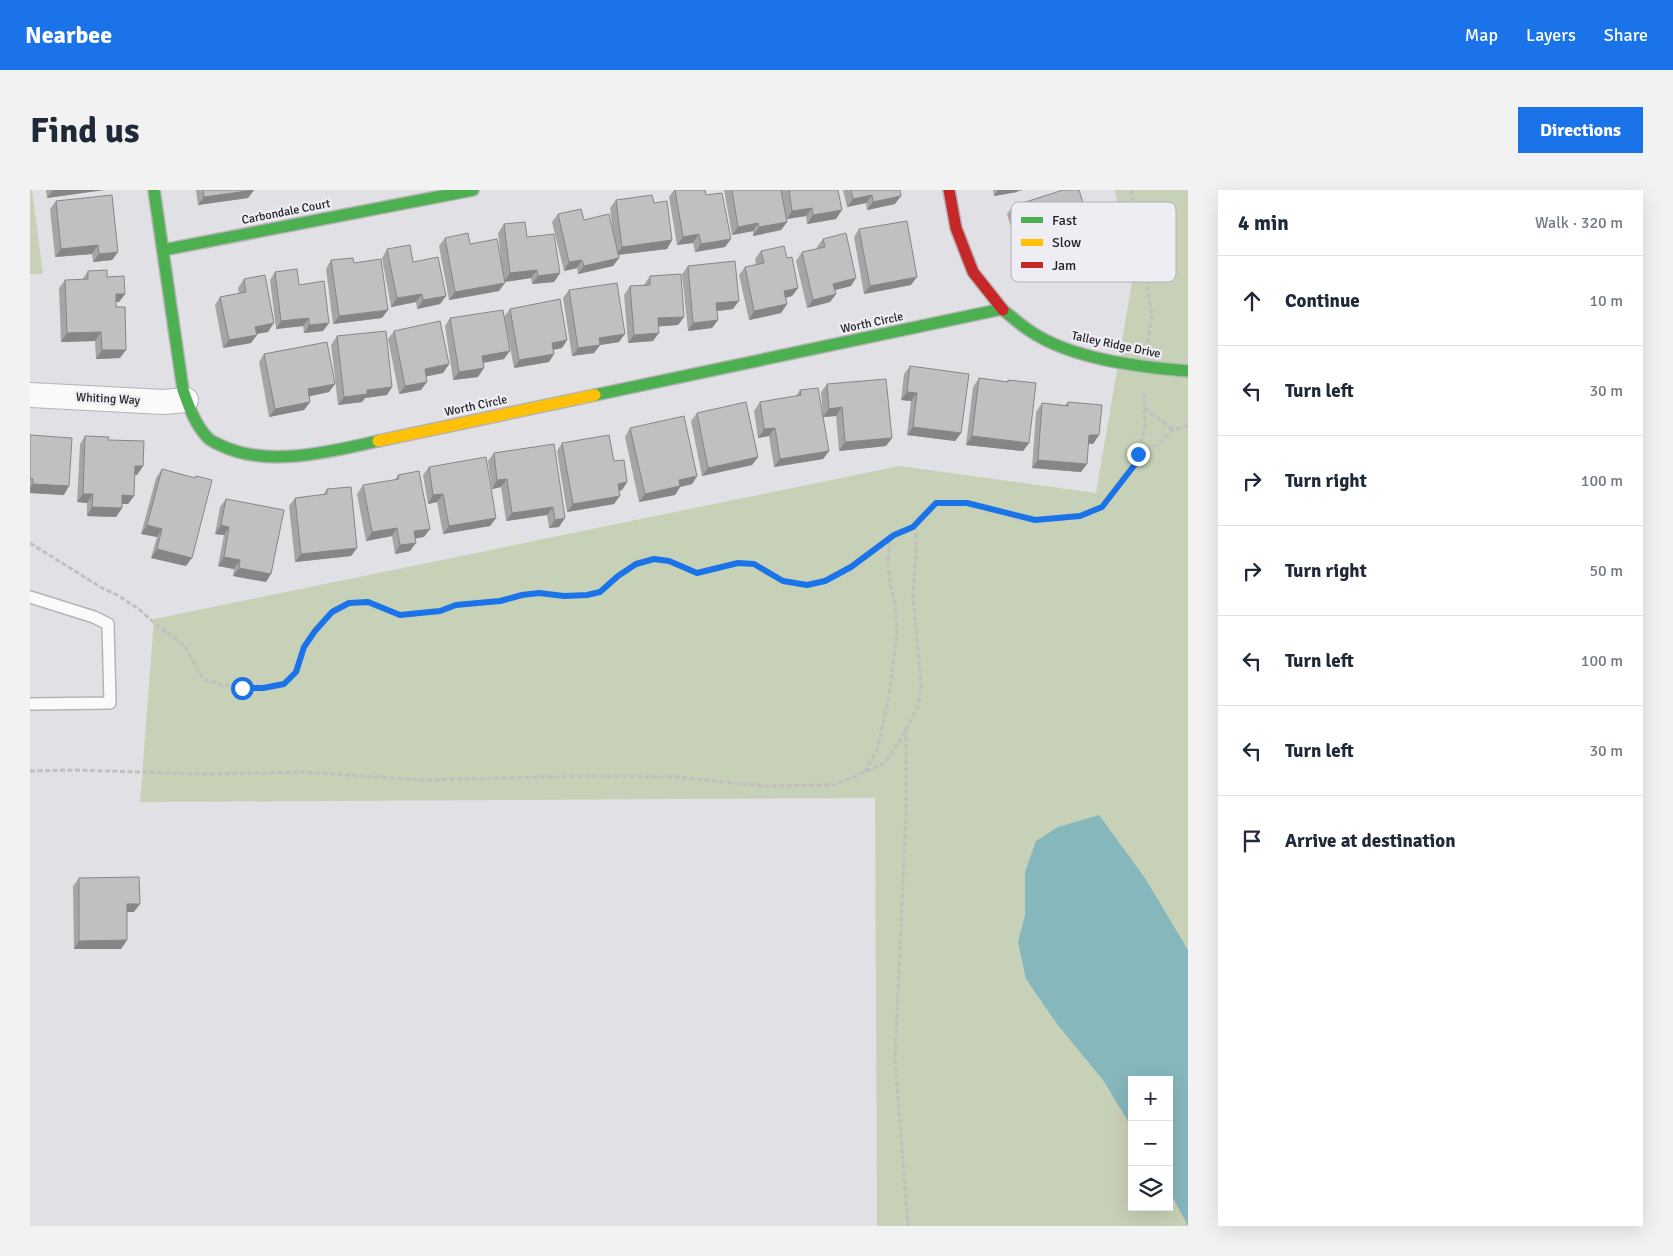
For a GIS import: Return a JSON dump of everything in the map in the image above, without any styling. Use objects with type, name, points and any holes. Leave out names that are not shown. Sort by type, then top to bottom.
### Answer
[{"type":"street","name":"Worth Circle","points":[[154,190],[182,390],[190,414],[208,439],[232,451],[277,457],[323,453],[1002,309]]},
{"type":"street","name":"Carbondale Court","points":[[163,250],[473,190]]},
{"type":"street","name":"Talley Ridge Drive","points":[[949,190],[956,228],[973,272],[1002,309],[1031,332],[1070,351],[1144,367],[1188,371]]},
{"type":"street","name":"Whiting Way","points":[[30,395],[163,402],[186,400]]},
{"type":"lane","points":[[30,597],[94,617],[108,624],[110,703],[30,704]]},
{"type":"path","points":[[30,543],[140,610],[184,645],[203,679],[222,686],[263,688],[284,684],[296,672],[304,647],[315,631],[332,612],[349,603],[368,602],[400,615],[440,611],[456,605],[500,601],[539,593],[564,596],[587,595],[600,592],[618,576],[636,564],[654,559],[669,561],[697,573],[738,563],[754,564],[783,581],[807,585],[825,581],[851,567],[890,538],[913,527],[936,503],[967,503],[1035,520],[1080,516],[1102,507],[1136,463],[1145,426],[1144,367],[1152,316],[1146,282]]},
{"type":"path","points":[[1145,408],[1173,430]]},
{"type":"path","points":[[1138,454],[1158,444],[1173,430],[1188,426]]},
{"type":"path","points":[[30,771],[103,770],[204,774],[304,772],[420,780],[591,776],[676,777],[765,786],[834,784],[885,764],[918,707],[921,685],[913,595],[916,524]]},
{"type":"path","points":[[865,772],[878,750],[889,696],[897,633],[895,602],[890,583],[888,563],[890,538]]},
{"type":"path","points":[[906,728],[906,814],[895,1059],[908,1226]]},
{"type":"green space","points":[[30,190],[32,190],[43,274],[30,274]]},
{"type":"green space","points":[[1115,190],[1188,190],[1188,1226],[877,1226],[875,798],[140,802],[154,619],[899,466],[1096,493],[1132,282],[1176,282],[1176,202],[1117,202]]},
{"type":"water","points":[[1099,815],[1145,878],[1188,950],[1188,1226],[1173,1198],[1173,1076],[1128,1076],[1128,1121],[1103,1080],[1057,1024],[1026,979],[1018,942],[1025,915],[1025,872],[1036,841],[1058,827]]},
{"type":"building","points":[[203,190],[254,190],[204,197]]},
{"type":"building","points":[[675,190],[705,190],[706,195],[722,193],[731,239],[701,244],[699,234],[683,237]]},
{"type":"building","points":[[732,190],[781,190],[787,222],[759,227],[758,223],[738,227]]},
{"type":"building","points":[[789,190],[838,190],[842,210],[813,215],[812,208],[792,211]]},
{"type":"building","points":[[851,190],[900,190],[901,196],[873,202],[872,195],[853,199]]},
{"type":"building","points":[[1063,190],[1079,190],[1083,202],[1026,202]]},
{"type":"building","points":[[112,195],[118,252],[99,254],[98,245],[61,249],[56,201]]},
{"type":"building","points":[[652,195],[654,203],[667,201],[672,240],[622,247],[616,200]]},
{"type":"building","points":[[581,209],[584,220],[609,214],[619,258],[584,266],[582,260],[569,262],[558,214]]},
{"type":"building","points":[[907,221],[917,277],[870,286],[859,229]]},
{"type":"building","points":[[525,222],[527,237],[554,234],[560,273],[538,276],[537,270],[510,273],[504,224]]},
{"type":"building","points":[[468,233],[470,244],[497,239],[505,283],[455,292],[445,238]]},
{"type":"building","points":[[846,233],[856,278],[833,284],[836,294],[813,300],[802,252],[825,247],[823,239]]},
{"type":"building","points":[[410,245],[413,262],[438,257],[446,296],[423,300],[422,294],[397,298],[387,249]]},
{"type":"building","points":[[784,246],[787,258],[792,257],[798,288],[784,291],[787,304],[754,311],[745,267],[764,263],[761,251]]},
{"type":"building","points":[[353,258],[354,263],[381,259],[388,310],[339,316],[331,260]]},
{"type":"building","points":[[735,261],[739,301],[716,303],[718,320],[693,323],[688,266]]},
{"type":"building","points":[[297,269],[299,285],[324,281],[329,323],[309,325],[309,318],[281,321],[275,272]]},
{"type":"building","points":[[107,270],[107,277],[124,276],[125,294],[116,294],[116,307],[125,307],[126,350],[102,350],[101,332],[67,333],[65,280],[88,279],[88,271]]},
{"type":"building","points":[[681,274],[684,317],[658,318],[659,333],[634,335],[630,286],[650,285],[650,276]]},
{"type":"building","points":[[265,275],[274,323],[255,327],[257,335],[229,340],[220,297],[246,292],[244,279]]},
{"type":"building","points":[[617,283],[625,334],[599,338],[600,345],[578,348],[569,290]]},
{"type":"building","points":[[560,299],[567,340],[552,343],[554,354],[519,360],[510,309]]},
{"type":"building","points":[[503,310],[510,351],[482,356],[484,368],[459,372],[450,318]]},
{"type":"building","points":[[440,321],[449,364],[425,369],[427,382],[405,386],[394,331]]},
{"type":"building","points":[[386,331],[392,387],[367,390],[367,394],[344,397],[337,336]]},
{"type":"building","points":[[327,342],[335,384],[308,389],[310,402],[275,409],[264,354]]},
{"type":"building","points":[[910,366],[969,374],[961,433],[913,427],[917,393],[907,392]]},
{"type":"building","points":[[979,378],[1036,383],[1029,443],[972,436]]},
{"type":"building","points":[[886,379],[892,438],[845,442],[842,407],[829,409],[827,384]]},
{"type":"building","points":[[818,388],[829,451],[780,459],[775,428],[764,429],[760,402],[801,395],[800,390]]},
{"type":"building","points":[[746,402],[758,457],[708,468],[697,413]]},
{"type":"building","points":[[1068,402],[1102,405],[1099,435],[1089,435],[1087,464],[1038,460],[1042,403],[1068,406]]},
{"type":"building","points":[[684,416],[697,476],[679,480],[680,486],[645,494],[630,428]]},
{"type":"building","points":[[30,435],[72,438],[69,486],[33,484],[33,479],[30,478]]},
{"type":"building","points":[[609,435],[614,461],[624,460],[627,482],[618,484],[620,496],[573,504],[562,443]]},
{"type":"building","points":[[85,436],[109,437],[108,440],[144,441],[143,466],[135,466],[134,496],[122,495],[122,508],[92,507],[93,494],[83,494]]},
{"type":"building","points":[[554,444],[565,518],[555,520],[553,507],[512,513],[507,479],[497,480],[494,453]]},
{"type":"building","points":[[486,457],[496,518],[449,526],[443,494],[433,495],[429,467]]},
{"type":"building","points":[[162,469],[195,478],[196,476],[212,480],[192,558],[157,549],[162,529],[147,525]]},
{"type":"building","points":[[419,471],[430,529],[414,531],[416,543],[400,545],[397,528],[372,532],[363,485],[399,479],[398,475]]},
{"type":"building","points":[[351,487],[357,548],[301,554],[295,498],[327,494],[327,489]]},
{"type":"building","points":[[226,499],[284,510],[271,574],[239,568],[240,560],[224,557],[229,527],[221,525]]},
{"type":"building","points":[[139,877],[140,904],[127,904],[127,940],[79,941],[79,878]]},
{"type":"traffic: fast","points":[[154,190],[183,390],[196,421],[208,438],[213,442],[238,452],[257,456],[278,457],[340,450],[378,441]]},
{"type":"traffic: fast","points":[[163,250],[473,190]]},
{"type":"traffic: fast","points":[[595,395],[1002,309]]},
{"type":"traffic: fast","points":[[1003,310],[1030,331],[1047,341],[1085,355],[1127,364],[1188,371]]},
{"type":"traffic: slow","points":[[378,441],[595,395]]},
{"type":"traffic: jam","points":[[949,190],[956,228],[973,272],[1003,310]]},
{"type":"route","points":[[242,688],[263,688],[284,684],[296,672],[304,647],[315,631],[332,612],[349,603],[368,602],[400,615],[440,611],[456,605],[500,601],[539,593],[564,596],[587,595],[600,592],[618,576],[636,564],[654,559],[669,561],[697,573],[738,563],[754,564],[783,581],[807,585],[825,581],[851,567],[894,535],[913,527],[936,503],[967,503],[1035,520],[1080,516],[1102,507],[1136,463],[1138,454]]}]
